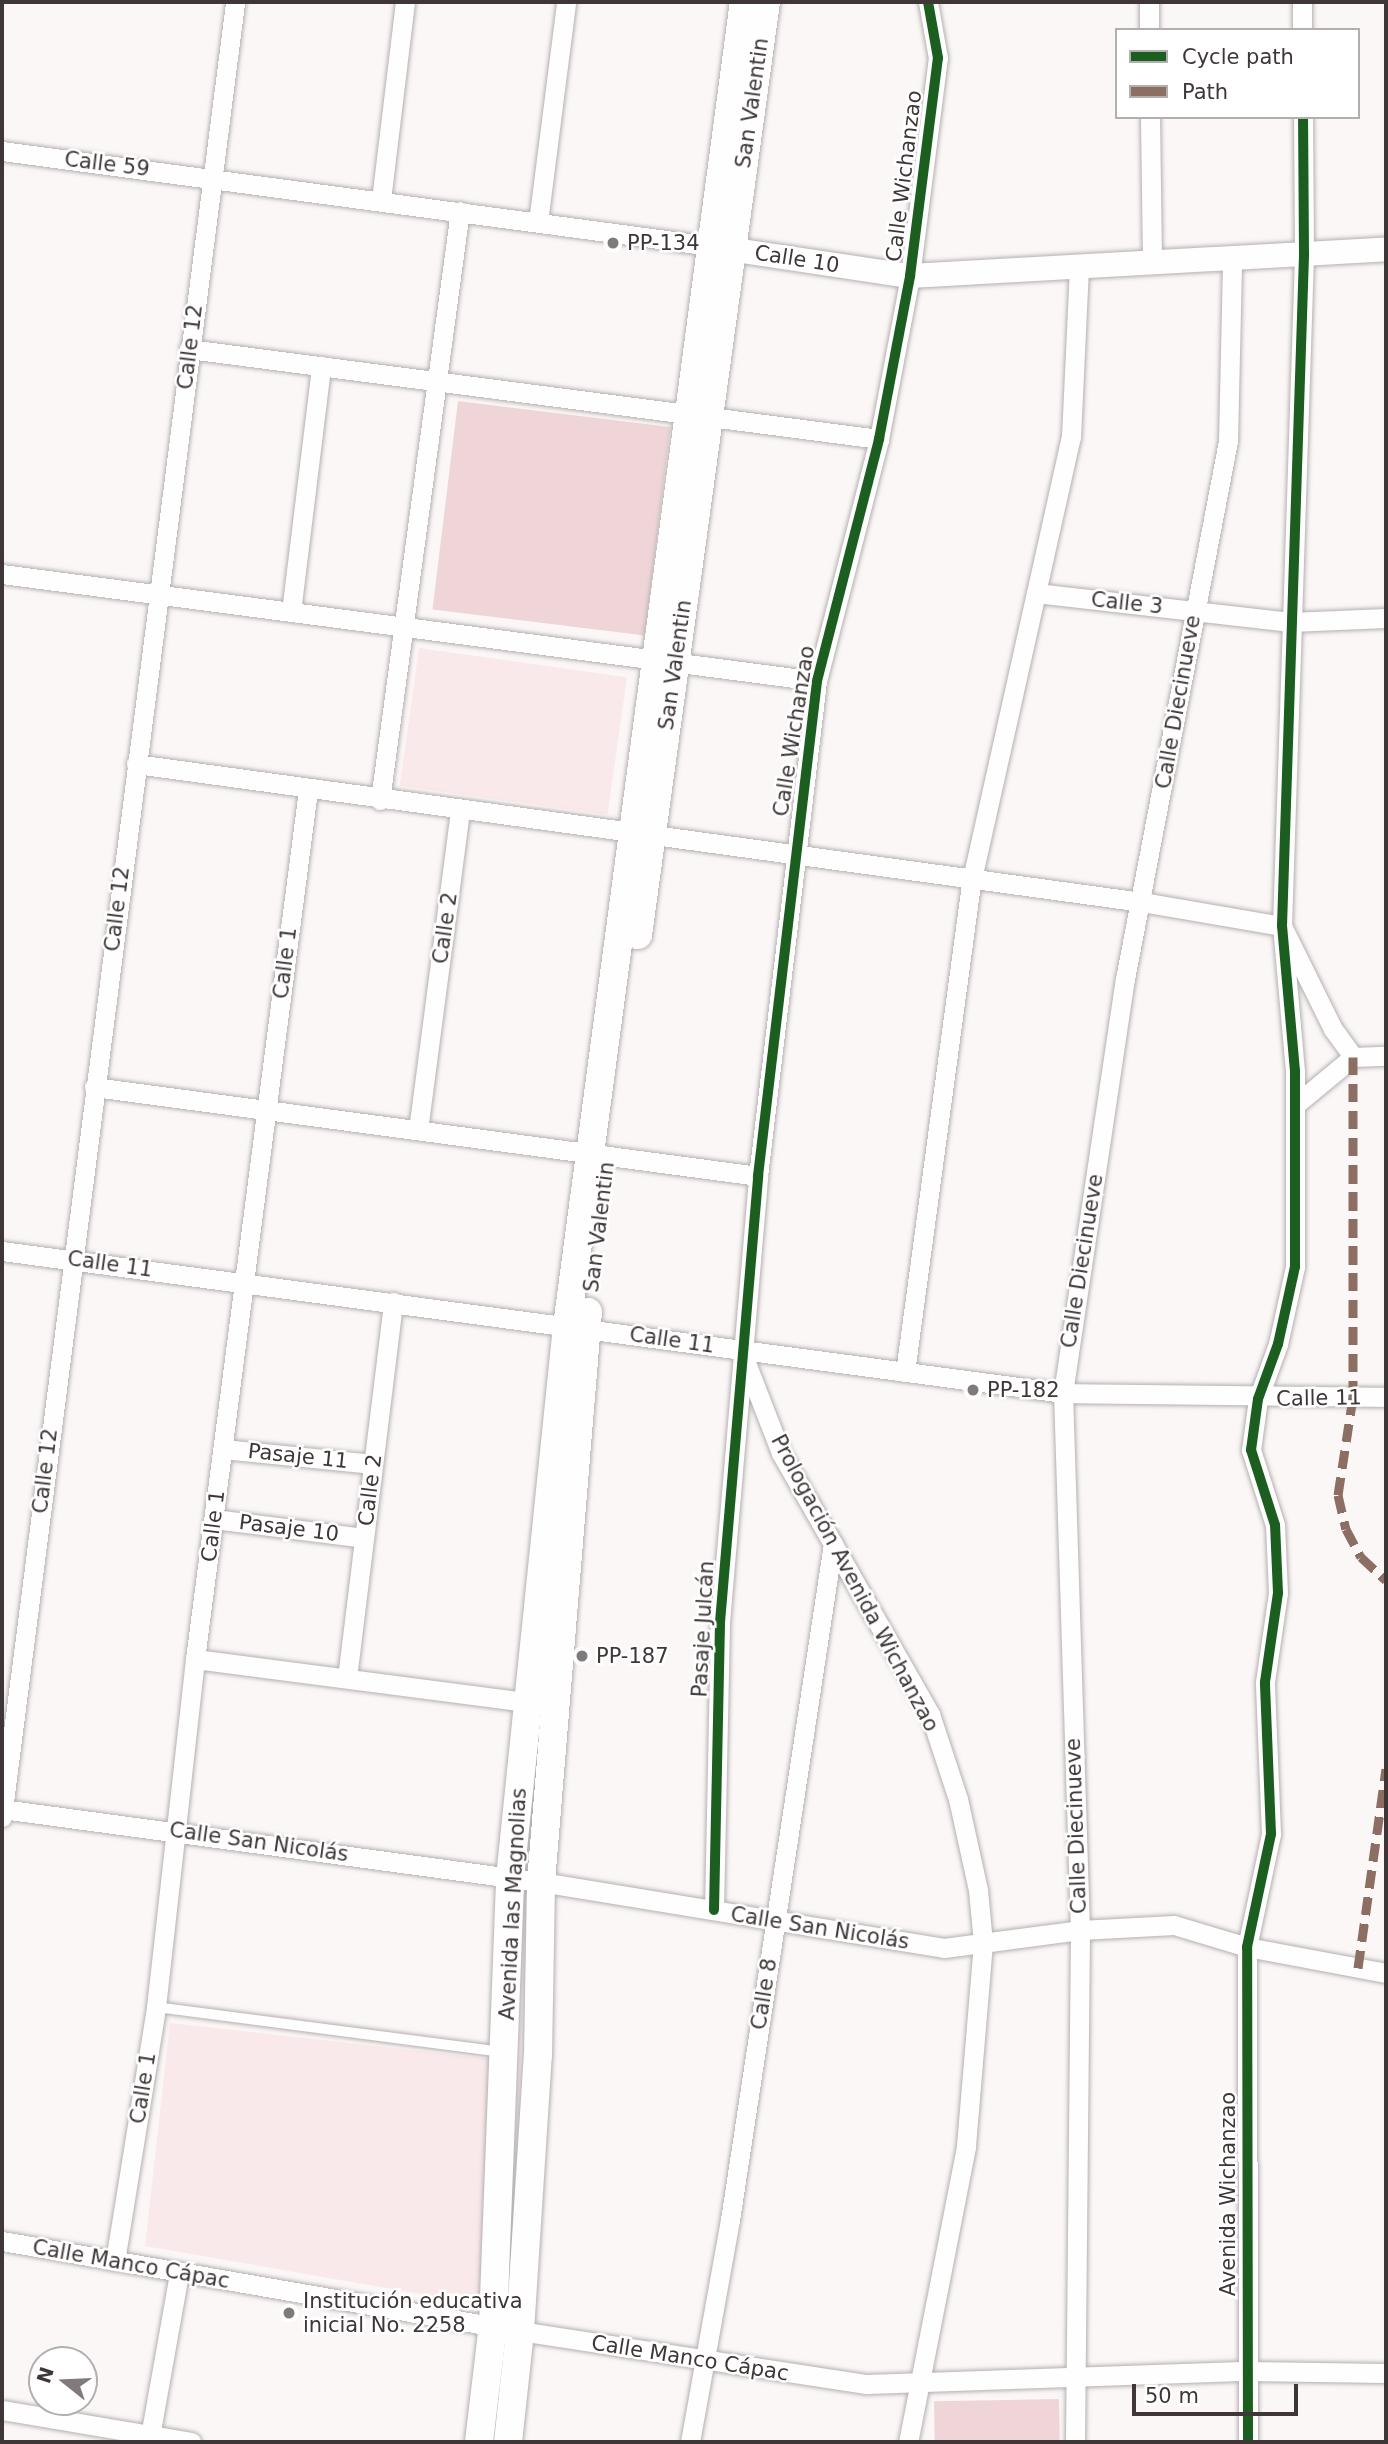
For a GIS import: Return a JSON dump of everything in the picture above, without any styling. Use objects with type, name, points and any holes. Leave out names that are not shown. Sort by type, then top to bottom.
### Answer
[{"type":"main road","name":"San Valentin","points":[[722,247],[744,2]]},
{"type":"main road","name":"San Valentin","points":[[577,1327],[722,247],[766,2]]},
{"type":"main road","name":"Avenida las Magnolias","points":[[508,2442],[506,2328],[510,1878],[527,1702],[577,1327]]},
{"type":"main road","name":"Avenida las Magnolias","points":[[480,2442],[506,2328],[538,2056],[541,1882],[577,1327]]},
{"type":"street","name":"Calle 12","points":[[2,1811],[235,2]]},
{"type":"street","points":[[381,201],[405,2]]},
{"type":"street","points":[[538,222],[566,2]]},
{"type":"street","name":"Calle Wichanzao","points":[[740,1349],[817,681],[879,439],[911,276],[938,58],[928,2]]},
{"type":"street","points":[[1149,2],[1149,28]]},
{"type":"street","points":[[1302,2],[1302,28]]},
{"type":"street","points":[[1150,119],[1152,263]]},
{"type":"street","name":"Avenida Wichanzao","points":[[1248,2442],[1247,1947],[1271,1834],[1265,1682],[1279,1592],[1275,1525],[1251,1450],[1258,1399],[1278,1344],[1295,1267],[1295,1105],[1282,926],[1304,254],[1303,119]]},
{"type":"street","name":"Calle 59","points":[[2,151],[212,177]]},
{"type":"street","name":"Calle 10","points":[[212,177],[722,247],[911,276],[1386,248]]},
{"type":"street","points":[[380,800],[401,626],[460,211]]},
{"type":"street","name":"Calle Diecinueve","points":[[1075,2442],[1080,1930],[1063,1393],[1125,979],[1142,902],[1194,610],[1228,441],[1232,258]]},
{"type":"street","points":[[905,1372],[972,879],[1071,437],[1079,267]]},
{"type":"street","points":[[189,349],[879,439]]},
{"type":"street","points":[[291,611],[321,366]]},
{"type":"street","points":[[2,573],[817,681]]},
{"type":"street","name":"Calle 3","points":[[1036,593],[1290,622],[1386,618]]},
{"type":"street","points":[[136,764],[380,800],[1142,902],[1282,926],[1333,1028],[1353,1057]]},
{"type":"street","name":"Calle 1","points":[[115,2261],[156,2007],[195,1659],[308,790]]},
{"type":"street","name":"Calle 2","points":[[418,1130],[460,810]]},
{"type":"street","points":[[1295,1105],[1353,1057],[1386,1056]]},
{"type":"street","points":[[94,1087],[758,1176]]},
{"type":"street","name":"Calle 11","points":[[2,1251],[1063,1393],[1258,1399],[1386,1397]]},
{"type":"street","name":"Calle 2","points":[[347,1678],[393,1302]]},
{"type":"street","name":"Prologación Avenida Wichanzao","points":[[740,1349],[781,1453],[930,1714],[958,1799],[978,1890],[983,1943],[966,2147],[908,2442]]},
{"type":"street","name":"Pasaje Julcán","points":[[714,1910],[720,1622],[740,1349]]},
{"type":"street","name":"Pasaje 11","points":[[223,1449],[373,1464]]},
{"type":"street","name":"Pasaje 10","points":[[215,1519],[364,1538]]},
{"type":"street","name":"Calle 8","points":[[690,2442],[833,1544]]},
{"type":"street","points":[[195,1659],[527,1702]]},
{"type":"street","name":"Calle San Nicolás","points":[[2,1811],[177,1830],[541,1882],[944,1948],[1080,1930],[1174,1925],[1247,1947],[1386,1973]]},
{"type":"street","name":"Calle Manco Cápac","points":[[2,2241],[703,2361],[867,2384],[919,2385],[1248,2371],[1386,2373]]},
{"type":"street","points":[[150,2439],[179,2273]]},
{"type":"street","points":[[2,2410],[150,2439],[191,2442]]},
{"type":"lane","points":[[156,2007],[507,2052]]},
{"type":"shaded area","points":[[458,401],[670,427],[645,636],[432,609]]},
{"type":"shaded area","points":[[419,648],[627,677],[608,815],[400,786]]},
{"type":"shaded area","points":[[170,2023],[492,2059],[484,2305],[145,2246]]},
{"type":"shaded area","points":[[1059,2399],[1060,2442],[935,2442],[934,2401]]},
{"type":"marked path","points":[[1353,1057],[1353,1397],[1338,1495],[1346,1529],[1361,1557],[1386,1580]]},
{"type":"marked path","points":[[1358,1968],[1386,1769]]},
{"type":"cycle path","points":[[714,1910],[720,1622],[758,1176],[817,681],[879,439],[910,276],[938,58],[928,2]]},
{"type":"cycle path","points":[[1248,2442],[1247,1947],[1271,1834],[1265,1682],[1278,1593],[1275,1525],[1251,1450],[1258,1399],[1278,1344],[1295,1267],[1295,1071],[1282,926],[1304,254],[1303,119]]},
{"type":"place","name":"PP-134","points":[[613,243]]},
{"type":"place","name":"PP-182","points":[[973,1390]]},
{"type":"place","name":"PP-187","points":[[582,1656]]},
{"type":"place","name":"Institución educativa inicial No. 2258","points":[[289,2313]]}]
